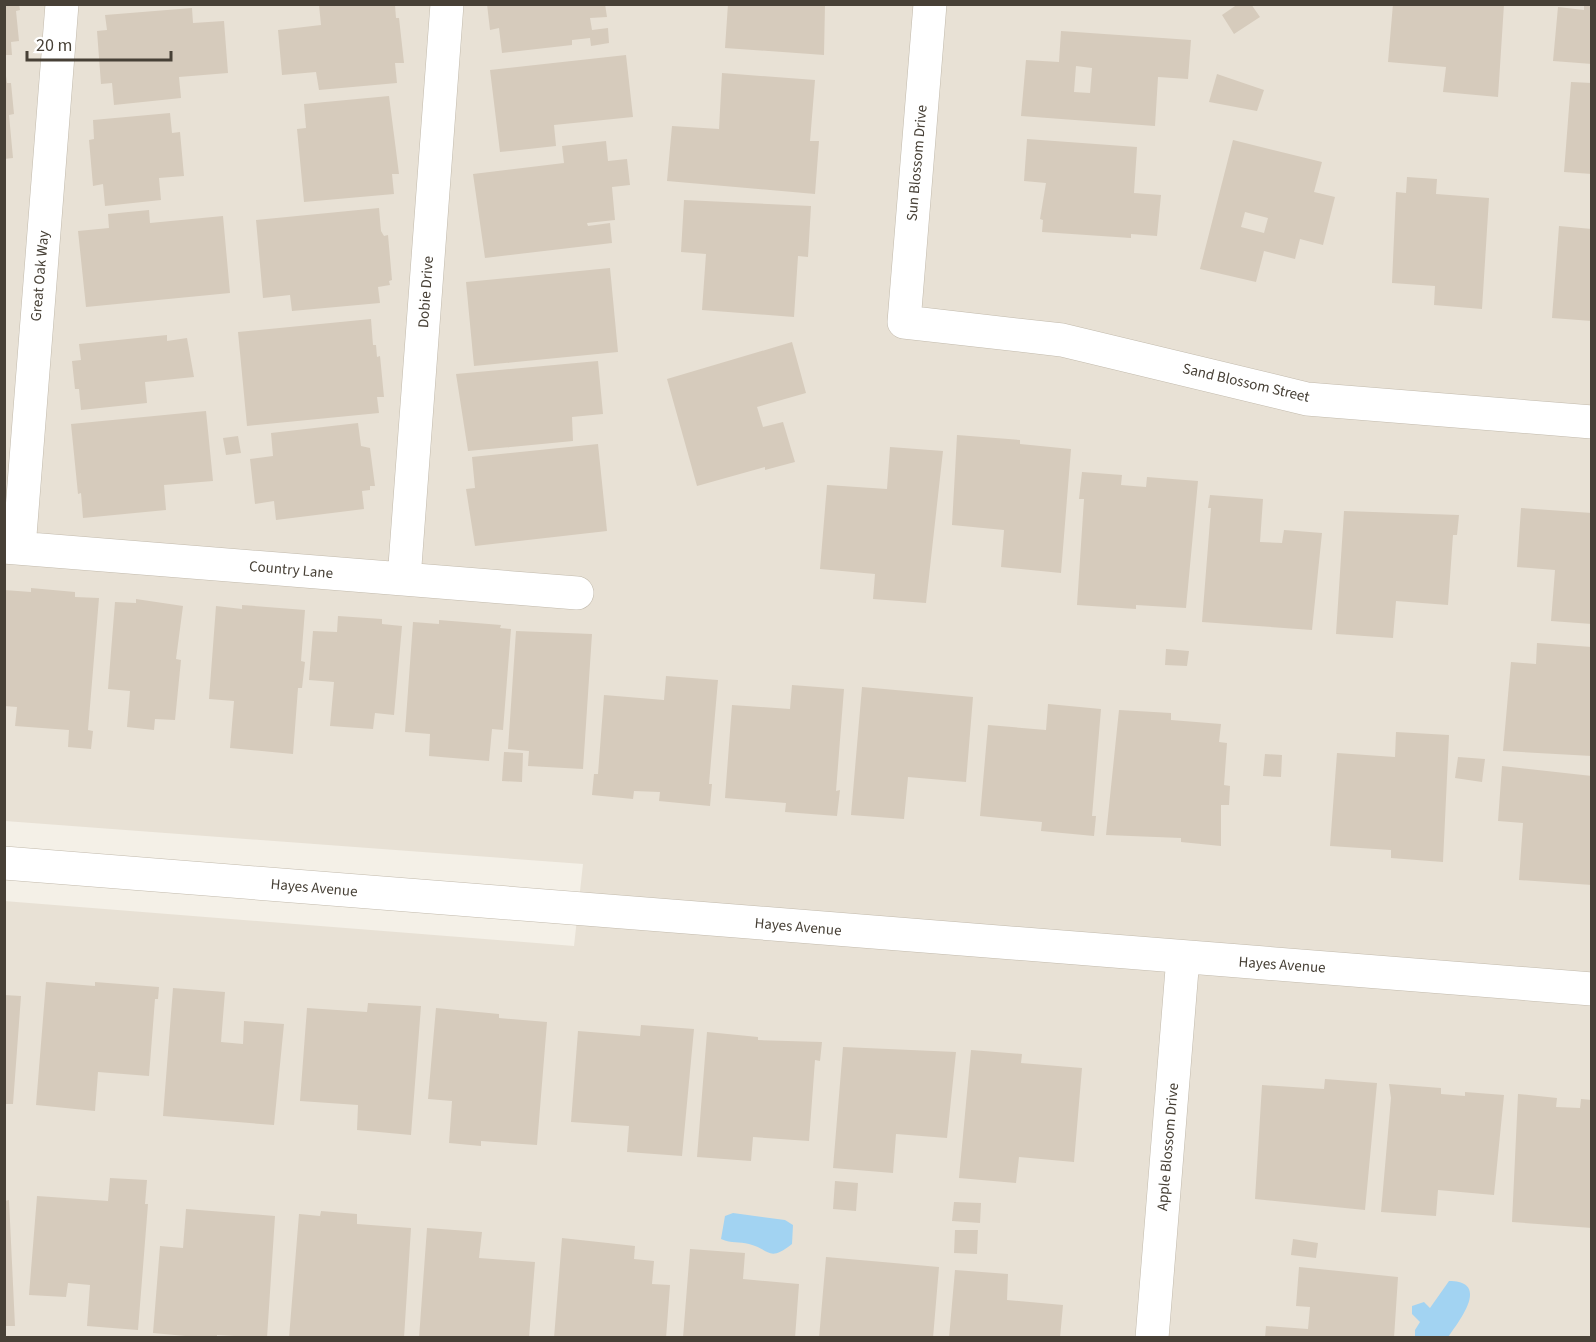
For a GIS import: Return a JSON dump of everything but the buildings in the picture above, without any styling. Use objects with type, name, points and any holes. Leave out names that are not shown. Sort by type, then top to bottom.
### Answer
[{"type":"street","name":"Great Oak Way","points":[[12,548],[62,4]]},
{"type":"street","name":"Dobie Drive","points":[[404,579],[447,4]]},
{"type":"street","name":"Sun Blossom Drive","points":[[904,322],[930,4]]},
{"type":"street","name":"Sand Blossom Street","points":[[904,322],[1062,340],[1307,399],[1592,422]]},
{"type":"street","name":"Country Lane","points":[[12,548],[577,593]]},
{"type":"street","name":"Hayes Avenue","points":[[4,863],[1592,989]]},
{"type":"street","name":"Apple Blossom Drive","points":[[1152,1338],[1183,957]]},
{"type":"shaded area","points":[[5,5],[1591,5],[1591,1337],[5,1337],[4,901],[574,946],[583,864],[5,821]]},
{"type":"water","points":[[733,1213],[785,1220],[793,1225],[792,1244],[773,1254],[756,1246],[721,1239],[725,1216]]},
{"type":"water","points":[[1449,1281],[1461,1283],[1468,1288],[1470,1294],[1459,1322],[1448,1337],[1415,1337],[1415,1330],[1420,1322],[1412,1314],[1412,1306],[1424,1302],[1430,1308]]}]
